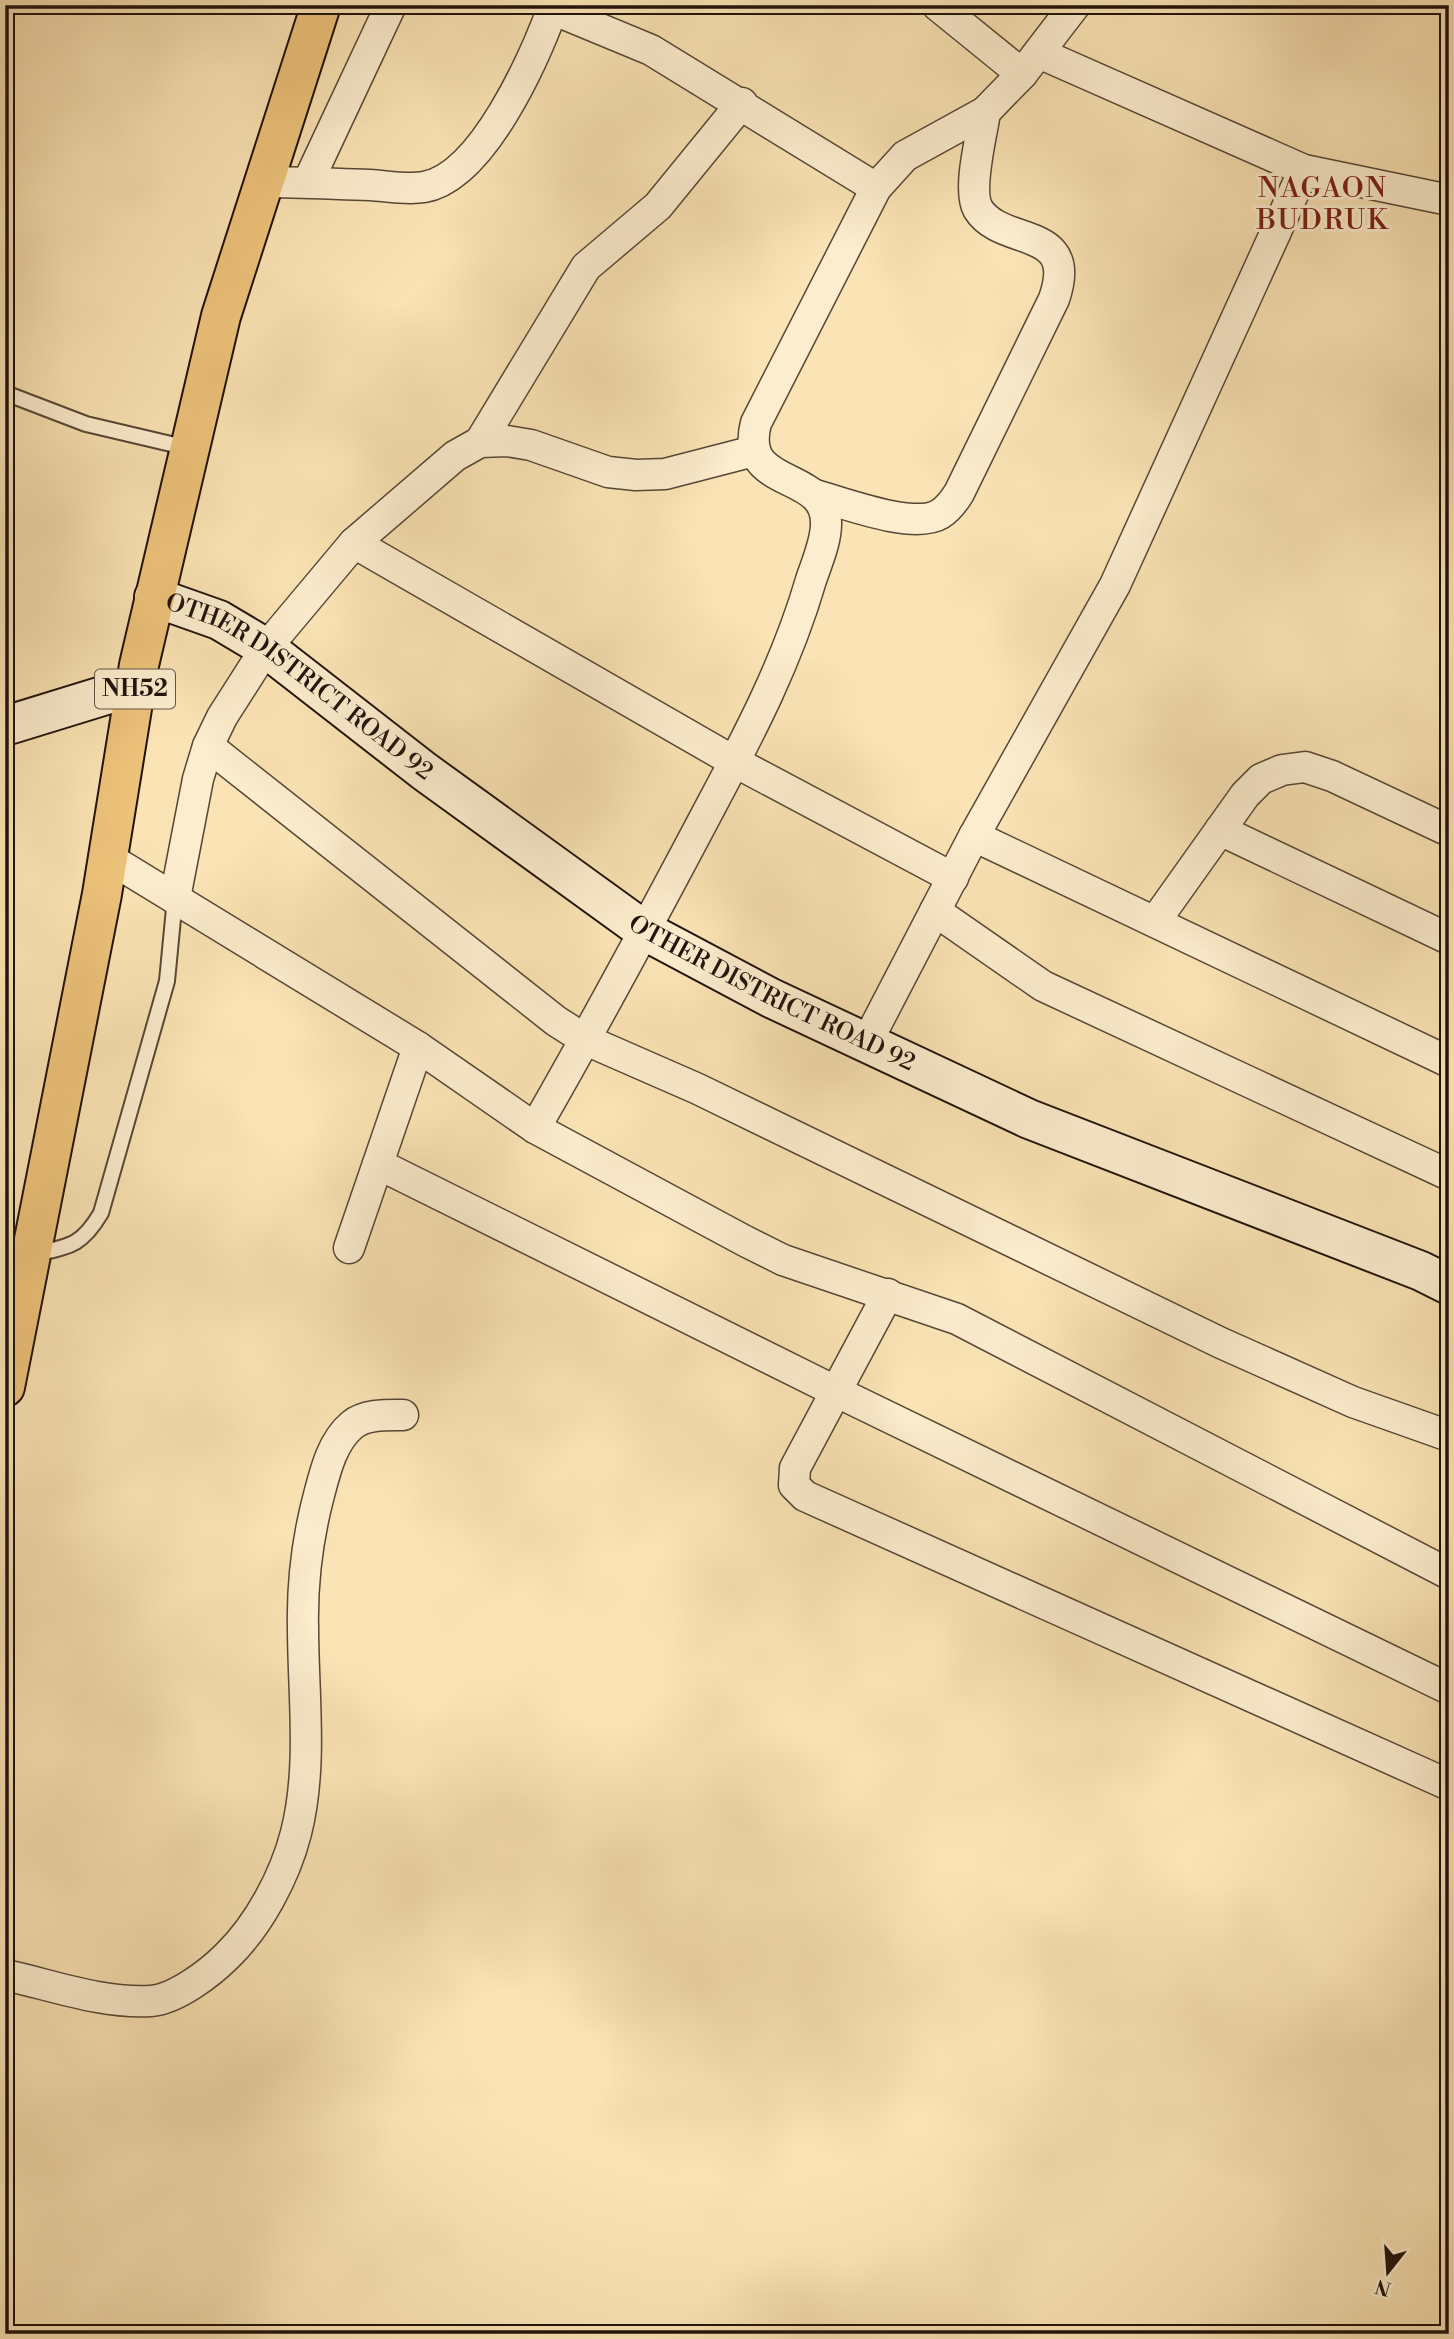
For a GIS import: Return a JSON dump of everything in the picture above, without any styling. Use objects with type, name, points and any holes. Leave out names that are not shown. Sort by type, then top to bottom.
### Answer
[{"type":"highway","name":"NH52","points":[[5,1387],[154,597],[221,316],[321,5]]},
{"type":"street","points":[[308,182],[391,5]]},
{"type":"street","points":[[937,5],[1030,64],[1304,170],[1449,200]]},
{"type":"street","points":[[985,112],[975,181],[978,209],[986,217],[1055,254],[1060,266],[1060,282],[1054,299],[959,493],[950,506],[939,515],[910,519],[815,495],[770,471],[754,451],[752,437],[756,423],[876,188],[905,156],[985,112],[1030,64],[1075,5]]},
{"type":"street","points":[[262,182],[421,188],[457,172],[472,158],[510,101],[535,55],[553,7],[651,50],[742,103],[876,188]]},
{"type":"street","points":[[481,442],[586,267],[658,206],[742,103]]},
{"type":"street","points":[[867,1042],[974,836],[1115,585],[1304,170]]},
{"type":"street","points":[[175,898],[198,779],[208,746],[222,717],[266,648],[354,543],[456,456],[481,442],[507,441],[531,445],[608,472],[636,475],[665,474],[754,451]]},
{"type":"street","points":[[535,1128],[645,931],[777,678],[803,607],[827,524],[825,508],[815,495]]},
{"type":"street","points":[[354,543],[735,762],[953,878]]},
{"type":"street","name":"OTHER DISTRICT ROAD 92","points":[[154,597],[219,620],[266,648],[424,772],[645,931],[771,998],[1029,1119],[1421,1271],[1449,1285]]},
{"type":"street","points":[[5,726],[135,687]]},
{"type":"street","points":[[208,746],[556,1021],[586,1040],[698,1089],[1222,1343],[1353,1402],[1449,1436]]},
{"type":"street","points":[[1156,920],[1245,795],[1261,779],[1282,770],[1305,767],[1332,776],[1449,831]]},
{"type":"street","points":[[1220,830],[1449,939]]},
{"type":"street","points":[[974,836],[1156,920],[1449,1062]]},
{"type":"street","points":[[107,857],[418,1047],[535,1128],[783,1260],[957,1319],[1449,1574]]},
{"type":"street","points":[[935,911],[1043,986],[1449,1175]]},
{"type":"street","points":[[349,1248],[418,1047]]},
{"type":"street","points":[[378,1164],[837,1392],[1449,1689]]},
{"type":"street","points":[[888,1294],[794,1468],[794,1485],[805,1496],[1449,1785]]},
{"type":"street","points":[[5,1975],[111,1999],[154,2001],[206,1977],[240,1944],[272,1894],[296,1833],[302,1788],[305,1717],[304,1582],[310,1528],[328,1463],[353,1423],[377,1416],[403,1415]]},
{"type":"lane","points":[[5,393],[86,424],[190,448]]},
{"type":"lane","points":[[31,1255],[73,1245],[88,1234],[101,1213],[167,981],[175,898]]},
{"type":"district","name":"NAGAON BUDRUK","points":[[1323,204]]}]
